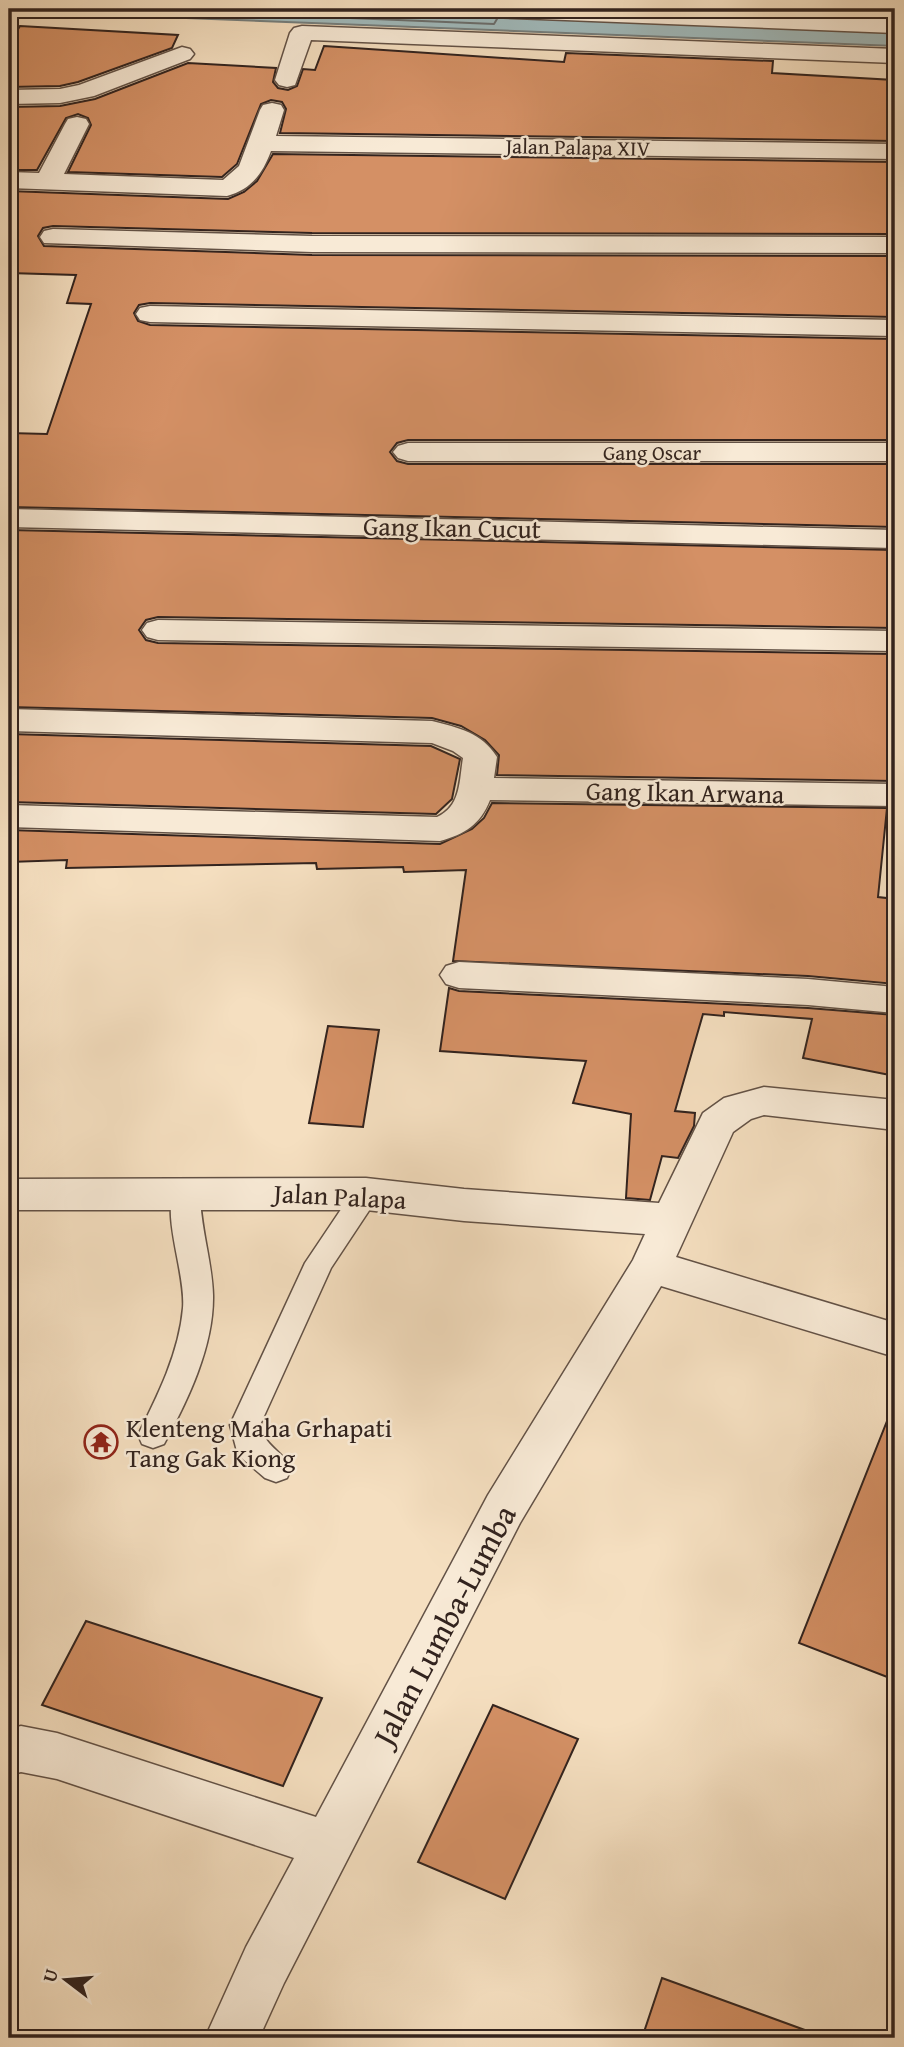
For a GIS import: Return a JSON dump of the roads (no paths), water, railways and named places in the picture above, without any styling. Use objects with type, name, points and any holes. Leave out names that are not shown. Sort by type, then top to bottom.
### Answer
[{"type":"street","points":[[464,9],[895,26]]},
{"type":"street","points":[[287,80],[302,33],[895,56]]},
{"type":"street","points":[[9,97],[60,96],[85,91],[182,54]]},
{"type":"street","points":[[9,180],[227,188],[241,181],[249,172],[272,110]]},
{"type":"street","points":[[48,181],[77,124]]},
{"type":"street","name":"Jalan Palapa XIV","points":[[260,143],[895,152]]},
{"type":"street","points":[[53,237],[326,244],[895,245]]},
{"type":"street","points":[[150,314],[895,328]]},
{"type":"street","name":"Gang Oscar","points":[[408,452],[895,452]]},
{"type":"street","name":"Gang Ikan Cucut","points":[[9,518],[895,539]]},
{"type":"street","points":[[158,630],[895,640]]},
{"type":"street","points":[[9,720],[432,732],[466,742],[480,757],[469,812],[457,824],[440,829],[9,816]]},
{"type":"street","name":"Gang Ikan Arwana","points":[[474,789],[895,795]]},
{"type":"street","points":[[459,975],[808,992],[895,1000]]},
{"type":"street","name":"Jalan Lumba-Lumba","points":[[232,2038],[265,1965],[505,1508],[651,1266],[670,1220],[718,1123],[738,1108],[764,1101],[895,1115]]},
{"type":"street","name":"Jalan Palapa","points":[[9,1194],[366,1194],[464,1205],[670,1220]]},
{"type":"street","points":[[651,1266],[895,1340]]},
{"type":"street","points":[[9,1752],[21,1749],[57,1756],[328,1844]]},
{"type":"lane","points":[[153,1435],[169,1409],[195,1322],[199,1295],[185,1210],[186,1192]]},
{"type":"lane","points":[[276,1469],[249,1446],[245,1425],[319,1263],[366,1194]]},
{"type":"water","points":[[414,9],[895,27],[895,46],[9,11]]},
{"type":"place","name":"Klenteng Maha Grhapati Tang Gak Kiong","points":[[101,1442]]}]
